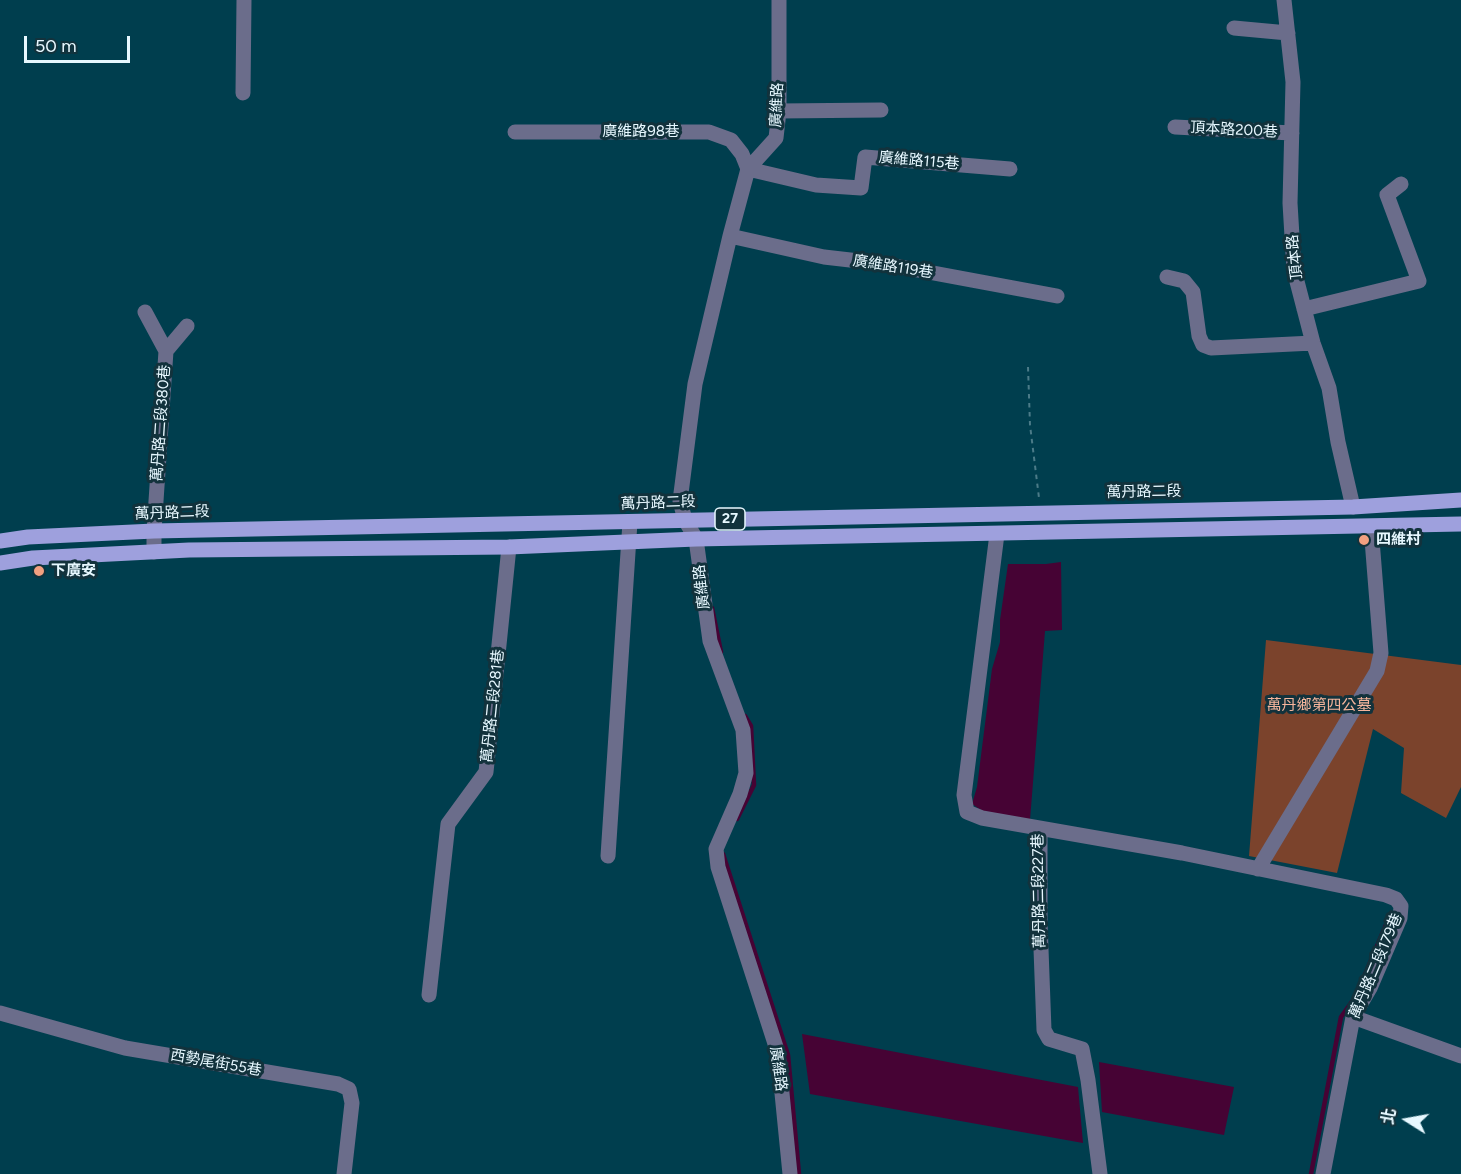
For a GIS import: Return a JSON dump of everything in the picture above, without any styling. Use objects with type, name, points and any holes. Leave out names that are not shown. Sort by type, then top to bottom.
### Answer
[{"type":"main road","name":"萬丹路二段","points":[[0,542],[28,537],[154,531],[1353,507],[1461,500]]},
{"type":"main road","name":"27","points":[[0,563],[33,558],[189,550],[509,547],[696,540],[1461,524]]},
{"type":"street","points":[[243,93],[244,0]]},
{"type":"street","name":"廣維路","points":[[779,0],[779,111],[776,138],[748,169],[730,236],[695,384],[680,501],[685,520],[696,540],[710,641],[743,730],[746,773],[740,794],[716,849],[718,867],[778,1053],[790,1174]]},
{"type":"street","name":"頂本路","points":[[1284,0],[1293,82],[1290,202],[1294,270],[1313,343],[1329,388],[1338,442],[1353,507]]},
{"type":"street","points":[[1234,28],[1288,33]]},
{"type":"street","points":[[779,111],[881,110]]},
{"type":"street","name":"頂本路200巷","points":[[1175,127],[1292,134]]},
{"type":"street","name":"廣維路98巷","points":[[515,132],[709,132],[731,140],[742,154],[748,169]]},
{"type":"street","name":"廣維路115巷","points":[[748,169],[816,185],[861,188],[866,157],[1010,169]]},
{"type":"street","points":[[1304,309],[1419,281],[1387,195],[1401,184]]},
{"type":"street","name":"廣維路119巷","points":[[730,236],[824,257],[885,264],[1057,296]]},
{"type":"street","points":[[1167,276],[1184,281],[1193,292],[1199,336],[1203,345],[1211,348],[1313,343]]},
{"type":"street","points":[[145,312],[166,351],[187,326]]},
{"type":"street","name":"萬丹路二段380巷","points":[[154,552],[166,351]]},
{"type":"street","points":[[608,856],[630,522]]},
{"type":"street","points":[[1258,869],[1377,671],[1381,653],[1371,527]]},
{"type":"street","name":"萬丹路二段227巷","points":[[998,534],[964,795],[967,812],[982,818],[1040,828],[1040,922],[1044,1030],[1049,1039],[1082,1049],[1100,1174]]},
{"type":"street","name":"萬丹路二段281巷","points":[[429,995],[448,824],[486,772],[509,547]]},
{"type":"street","name":"萬丹路二段179巷","points":[[1040,828],[1258,869],[1396,899],[1401,906],[1400,918],[1370,988],[1353,1017],[1323,1174]]},
{"type":"street","name":"西勢尾街55巷","points":[[0,1013],[125,1048],[344,1086],[349,1089],[352,1103],[344,1174]]},
{"type":"street","points":[[1353,1017],[1461,1056]]},
{"type":"path","points":[[1028,367],[1030,425],[1040,512]]},
{"type":"green space","name":"萬丹鄉第四公墓","points":[[1266,640],[1461,665],[1461,787],[1446,818],[1401,793],[1404,748],[1373,729],[1337,873],[1249,856]]},
{"type":"shaded area","points":[[1061,562],[1062,630],[1045,631],[1030,820],[984,812],[972,804],[977,787],[992,669],[1000,642],[1000,620],[1008,564]]},
{"type":"shaded area","points":[[802,1034],[1078,1087],[1083,1143],[810,1094]]},
{"type":"shaded area","points":[[1099,1062],[1234,1087],[1224,1135],[1102,1112]]},
{"type":"waterway","points":[[712,608],[721,652]]},
{"type":"waterway","points":[[737,819],[754,785],[751,726],[745,716]]},
{"type":"waterway","points":[[723,854],[788,1055],[799,1174]]},
{"type":"waterway","points":[[1311,1174],[1341,1017],[1356,996],[1388,920]]},
{"type":"place","name":"四維村","points":[[1364,540]]},
{"type":"place","name":"下廣安","points":[[39,571]]}]
